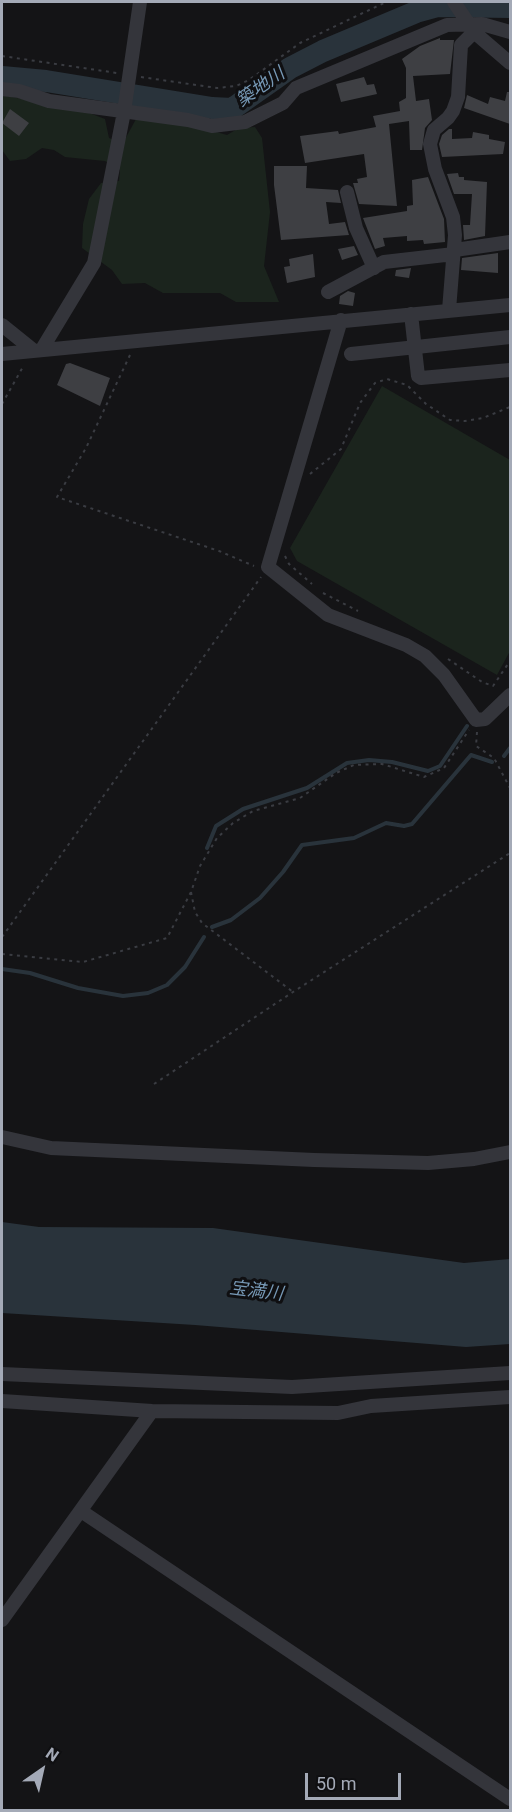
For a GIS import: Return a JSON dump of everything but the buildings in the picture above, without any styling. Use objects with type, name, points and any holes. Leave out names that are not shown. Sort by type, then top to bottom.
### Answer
[{"type":"street","points":[[37,350],[93,264],[130,78],[140,2]]},
{"type":"street","points":[[454,2],[469,25],[510,63]]},
{"type":"street","points":[[2,89],[19,91],[49,101],[188,120],[212,126],[245,122],[283,103],[296,88],[447,25],[482,24],[510,32]]},
{"type":"street","points":[[449,310],[455,252],[453,217],[435,169],[430,144],[434,130],[448,118],[458,97],[461,45],[469,25]]},
{"type":"street","points":[[347,192],[356,228],[374,268]]},
{"type":"street","points":[[328,292],[394,259],[407,260],[510,242]]},
{"type":"street","points":[[2,354],[510,305]]},
{"type":"street","points":[[411,314],[421,378],[510,370]]},
{"type":"street","points":[[341,320],[267,569],[328,615],[406,645],[425,656],[481,720],[510,695]]},
{"type":"street","points":[[2,326],[37,350]]},
{"type":"street","points":[[351,354],[510,337]]},
{"type":"street","points":[[2,1137],[51,1148],[314,1160],[428,1163],[474,1159],[510,1152]]},
{"type":"street","points":[[2,1374],[292,1388],[510,1373]]},
{"type":"street","points":[[2,1401],[152,1412],[338,1413],[371,1406],[510,1398]]},
{"type":"street","points":[[2,1620],[152,1412]]},
{"type":"street","points":[[81,1511],[510,1799]]},
{"type":"path","points":[[2,56],[130,78],[217,88],[236,86],[249,80],[300,43],[386,2]]},
{"type":"path","points":[[2,937],[267,569],[57,497],[86,448],[131,352],[128,341]]},
{"type":"path","points":[[2,404],[37,350]]},
{"type":"path","points":[[306,478],[315,467],[330,460],[341,449],[360,403],[375,383],[387,379],[406,386],[426,405],[450,420],[465,421],[483,418],[510,407]]},
{"type":"path","points":[[284,550],[289,564],[315,586]]},
{"type":"path","points":[[321,592],[361,612]]},
{"type":"path","points":[[441,654],[482,682],[493,686],[510,661]]},
{"type":"path","points":[[481,720],[475,735],[476,746],[494,758],[510,788]]},
{"type":"path","points":[[2,954],[82,962],[166,938],[173,930],[192,892],[200,866],[218,838],[233,823],[253,811],[300,798],[336,773],[354,765],[382,764],[424,777],[444,768],[481,720]]},
{"type":"path","points":[[154,1084],[292,992],[510,853]]},
{"type":"path","points":[[192,892],[195,912],[202,923],[292,992]]},
{"type":"shaded area","points":[[2,95],[84,111],[105,119],[109,138],[123,143],[136,119],[199,127],[227,135],[239,128],[255,127],[262,138],[270,212],[264,266],[279,302],[236,302],[220,293],[163,293],[145,283],[122,284],[112,270],[82,248],[83,224],[89,199],[101,183],[119,181],[120,170],[105,161],[65,157],[54,150],[42,148],[26,159],[10,161],[2,150]]},
{"type":"shaded area","points":[[382,386],[510,460],[510,651],[497,675],[297,561],[290,548]]},
{"type":"water","name":"宝満川","points":[[2,1222],[39,1227],[213,1228],[464,1263],[510,1259],[510,1344],[466,1347],[195,1325],[2,1313]]},
{"type":"waterway","name":"築地川","points":[[2,77],[46,81],[212,108],[232,109],[290,68],[323,51],[416,12],[438,6],[510,7]]},
{"type":"waterway","points":[[207,848],[216,826],[243,809],[307,788],[347,763],[369,760],[392,762],[428,771],[440,766],[467,726]]},
{"type":"waterway","points":[[504,756],[510,748]]},
{"type":"waterway","points":[[212,927],[231,920],[260,898],[283,872],[302,845],[354,838],[386,823],[404,826],[412,824],[471,755],[492,762]]},
{"type":"waterway","points":[[2,969],[30,973],[78,988],[123,996],[148,993],[167,985],[185,967],[204,937]]}]
